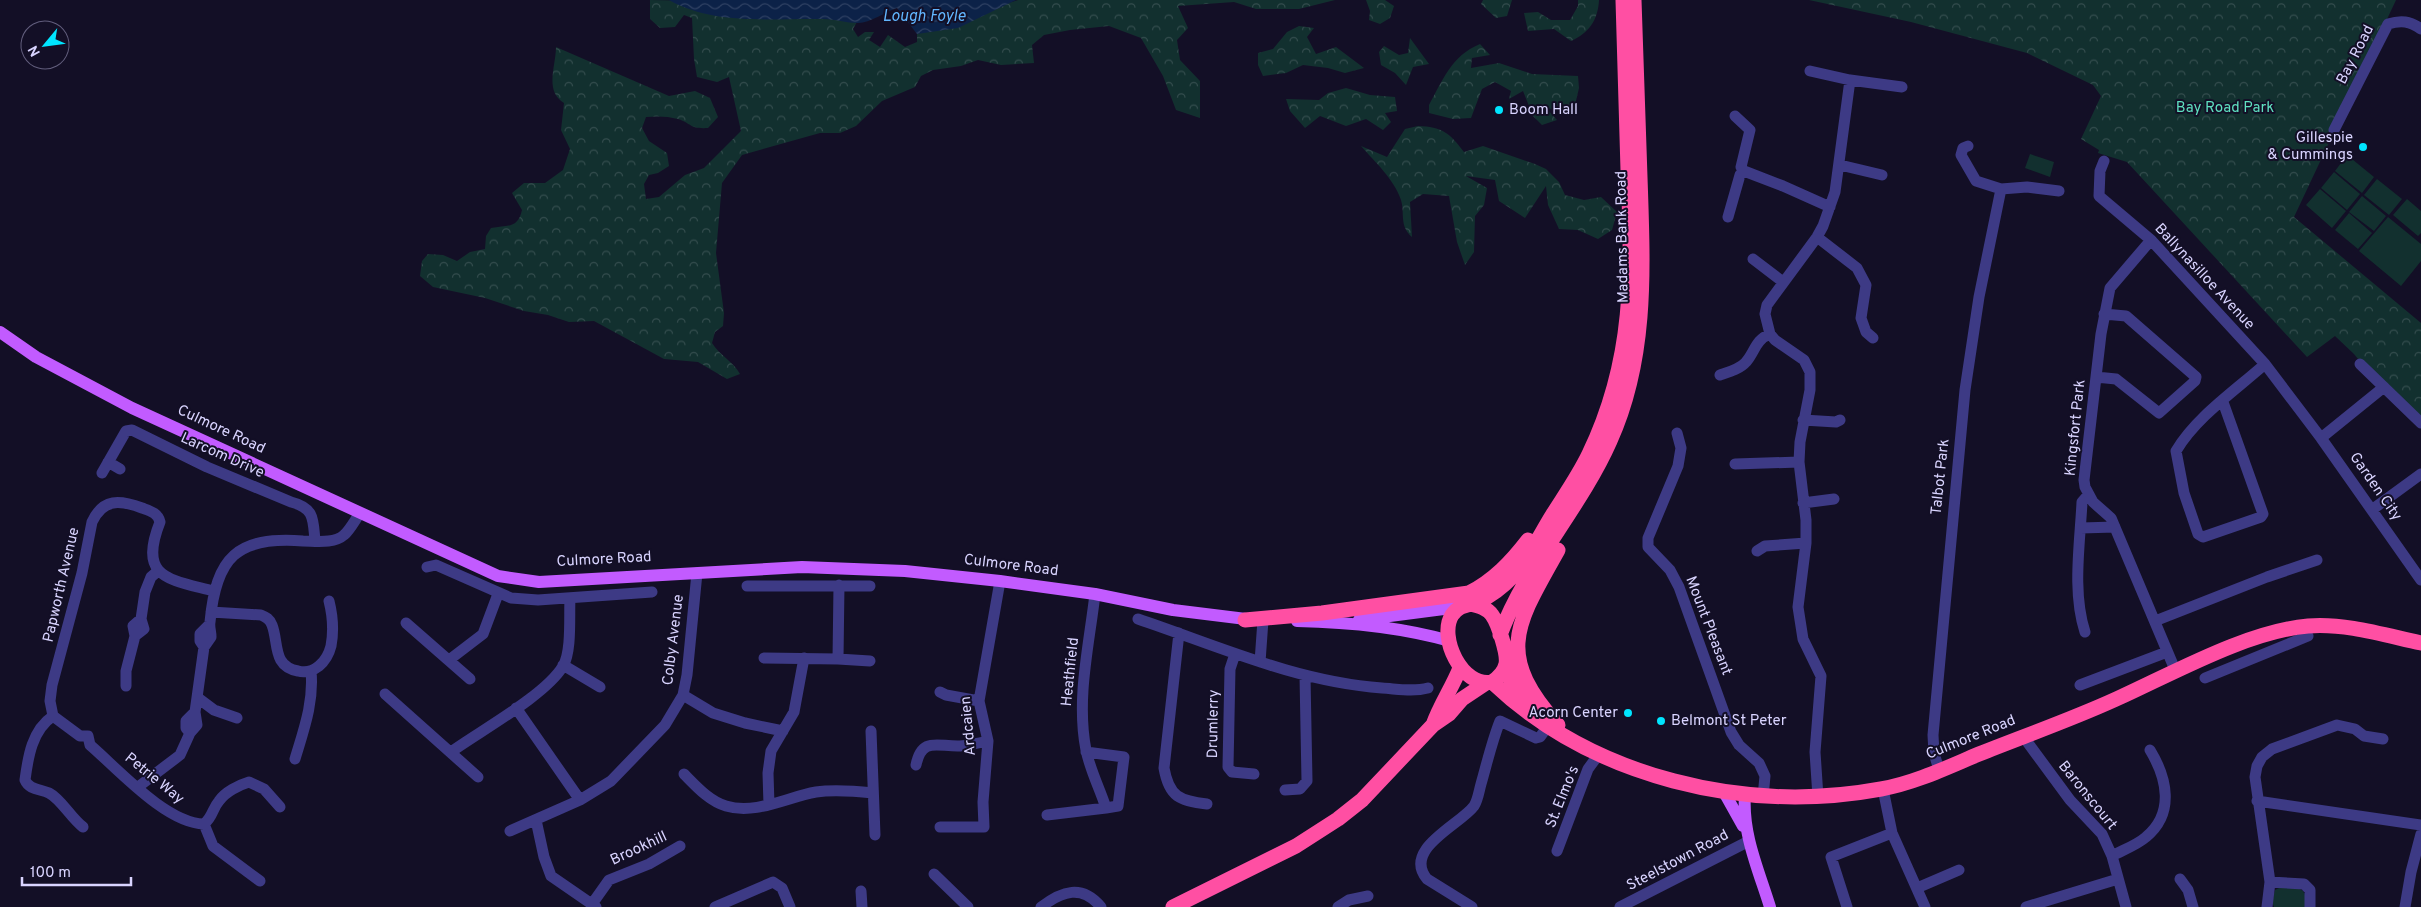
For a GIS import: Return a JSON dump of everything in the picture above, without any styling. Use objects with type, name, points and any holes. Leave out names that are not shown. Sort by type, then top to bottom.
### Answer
[{"type":"highway","points":[[1623,0],[1630,75]]},
{"type":"highway","points":[[1630,75],[1634,0]]},
{"type":"highway","name":"Madams Bank Road","points":[[1500,635],[1509,612],[1580,497],[1610,441],[1628,394],[1639,343],[1644,258],[1630,75]]},
{"type":"highway","name":"Madams Bank Road","points":[[1465,605],[1504,584],[1522,565],[1567,491],[1599,431],[1615,389],[1626,339],[1630,295],[1630,75]]},
{"type":"highway","points":[[1581,747],[1558,725],[1532,694],[1520,670],[1517,650],[1518,636],[1531,598],[1592,490],[1610,441]]},
{"type":"highway","points":[[1245,620],[1322,613],[1469,593],[1484,586],[1508,564],[1567,491]]},
{"type":"highway","points":[[1172,907],[1296,846],[1338,819],[1362,800],[1433,725],[1449,714],[1462,699],[1489,683],[1499,677],[1507,662],[1493,615],[1480,606],[1465,605],[1450,622],[1450,641],[1460,668],[1470,678],[1489,683]]},
{"type":"highway","name":"Culmore Road","points":[[1507,662],[1512,685],[1544,731],[1633,768],[1724,792],[1763,797],[1818,797],[1883,789],[1939,770],[2099,707],[2240,644],[2275,631],[2325,625],[2339,626],[2421,643]]},
{"type":"highway","points":[[1433,725],[1439,707],[1452,688],[1460,668]]},
{"type":"highway","name":"Culmore Road","points":[[1489,683],[1532,714]]},
{"type":"main road","name":"Culmore Road","points":[[0,332],[36,357],[132,408],[498,576],[539,582],[802,568],[906,571],[1095,594],[1173,610],[1245,620],[1341,623],[1411,630],[1450,641]]},
{"type":"main road","name":"Culmore Road","points":[[1341,623],[1465,605]]},
{"type":"main road","points":[[1724,792],[1748,838]]},
{"type":"main road","points":[[1745,795],[1744,811],[1748,838],[1770,907]]},
{"type":"street","name":"Bay Road","points":[[2334,130],[2388,24],[2399,21],[2413,23],[2421,29]]},
{"type":"street","points":[[1810,70],[1850,80],[1902,87]]},
{"type":"street","points":[[1818,797],[1814,752],[1821,676],[1803,639],[1798,607],[1806,543],[1799,462],[1803,420],[1810,390],[1810,372],[1804,360],[1775,340],[1770,334],[1765,314],[1767,305],[1818,237],[1830,208],[1840,166],[1850,80]]},
{"type":"street","points":[[1735,116],[1750,130],[1741,167],[1744,171],[1784,186],[1830,208]]},
{"type":"street","points":[[1968,146],[1963,148],[1961,154],[1976,181],[2001,189],[2026,187],[2059,191]]},
{"type":"street","name":"Ballynasilloe Avenue","points":[[2104,161],[2100,172],[2099,196],[2151,240],[2265,364],[2302,413]]},
{"type":"street","points":[[1840,166],[1882,175]]},
{"type":"street","points":[[1728,217],[1740,175],[1744,171]]},
{"type":"street","name":"Talbot Park","points":[[1939,770],[1932,744],[1964,390],[1979,297],[2001,189]]},
{"type":"street","points":[[1818,237],[1857,268],[1866,285],[1861,318],[1866,332],[1873,338]]},
{"type":"street","name":"Kingsfort Park","points":[[2151,240],[2110,288],[2104,314],[2084,480],[2088,494],[2093,502],[2107,512],[2115,527],[2176,672]]},
{"type":"street","points":[[1753,259],[1783,282]]},
{"type":"street","points":[[2096,377],[2116,379],[2159,413],[2195,381],[2196,377],[2126,316],[2104,314]]},
{"type":"street","points":[[1720,375],[1735,370],[1746,362],[1753,348],[1763,337],[1770,334]]},
{"type":"street","points":[[2223,402],[2263,514],[2261,517],[2239,526],[2203,537],[2198,534],[2184,494],[2176,451],[2184,437],[2194,427],[2265,364]]},
{"type":"street","points":[[2360,364],[2421,423]]},
{"type":"street","points":[[2321,438],[2384,387]]},
{"type":"street","name":"Garden City","points":[[2302,413],[2373,509],[2421,580]]},
{"type":"street","points":[[1803,420],[1836,422],[1840,420]]},
{"type":"street","name":"Larcom Drive","points":[[102,473],[126,432],[132,430],[207,467],[291,502],[303,505],[310,512],[314,524],[315,542]]},
{"type":"street","name":"Mount Pleasant","points":[[1677,433],[1680,448],[1678,466],[1648,538],[1648,547],[1670,570],[1680,587],[1731,732],[1738,745],[1759,763],[1765,776],[1763,797]]},
{"type":"street","points":[[108,462],[120,469]]},
{"type":"street","points":[[1736,464],[1799,462]]},
{"type":"street","points":[[2373,509],[2421,474]]},
{"type":"street","points":[[2085,632],[2081,619],[2079,599],[2082,502],[2088,494]]},
{"type":"street","points":[[1803,503],[1834,499]]},
{"type":"street","name":"Papworth Avenue","points":[[53,716],[50,701],[52,684],[61,654],[92,522],[96,513],[106,505],[124,501],[159,516],[160,522],[152,552],[158,571]]},
{"type":"street","points":[[138,787],[180,754],[190,733],[186,728],[186,721],[195,712],[204,647],[211,637],[209,624],[213,591],[218,575],[230,558],[245,547],[257,542],[285,539],[315,542],[331,540],[344,535],[360,513]]},
{"type":"street","points":[[2081,528],[2115,527]]},
{"type":"street","points":[[1757,551],[1765,546],[1806,543]]},
{"type":"street","points":[[2155,620],[2317,560]]},
{"type":"street","points":[[427,567],[436,565],[498,594],[524,599],[570,598],[652,592]]},
{"type":"street","points":[[126,686],[126,671],[135,636],[133,626],[141,619],[144,592],[151,577],[158,571],[172,580],[213,591]]},
{"type":"street","name":"Colby Avenue","points":[[510,831],[580,800],[611,781],[665,725],[682,695],[691,655],[696,573]]},
{"type":"street","name":"Ardcaien","points":[[940,827],[984,832],[983,802],[988,741],[979,701],[1000,581]]},
{"type":"street","points":[[838,660],[839,585]]},
{"type":"street","points":[[747,586],[870,586]]},
{"type":"street","points":[[448,660],[483,634],[498,594]]},
{"type":"street","name":"Heathfield","points":[[1095,594],[1082,698],[1082,718],[1086,752],[1106,808]]},
{"type":"street","points":[[451,752],[516,708],[551,681],[563,666],[567,653],[570,598]]},
{"type":"street","points":[[211,612],[261,615],[268,618],[272,624],[276,651],[280,660],[294,670],[311,671],[324,661],[329,652],[334,628],[329,601]]},
{"type":"street","points":[[1138,619],[1235,654],[1305,676],[1367,687],[1417,691],[1428,688]]},
{"type":"street","points":[[1260,662],[1264,634],[1263,620]]},
{"type":"street","points":[[406,623],[470,678]]},
{"type":"street","points":[[1179,633],[1164,768],[1166,780],[1177,797],[1184,801],[1207,804]]},
{"type":"street","points":[[2205,678],[2308,636]]},
{"type":"street","points":[[2240,644],[2247,662]]},
{"type":"street","points":[[2080,685],[2168,652]]},
{"type":"street","name":"Drumlerry","points":[[1235,654],[1230,669],[1228,767],[1232,772],[1254,774]]},
{"type":"street","points":[[764,658],[870,661]]},
{"type":"street","points":[[769,805],[768,773],[771,752],[794,712],[804,658]]},
{"type":"street","points":[[563,666],[600,687]]},
{"type":"street","points":[[295,759],[310,709],[311,671]]},
{"type":"street","points":[[1285,790],[1300,789],[1307,781],[1305,676]]},
{"type":"street","points":[[940,692],[946,695],[979,701]]},
{"type":"street","points":[[385,694],[478,777]]},
{"type":"street","points":[[682,695],[713,713],[745,723],[783,731]]},
{"type":"street","points":[[198,698],[214,710],[237,718]]},
{"type":"street","points":[[516,708],[580,800]]},
{"type":"street","points":[[53,716],[43,725],[34,739],[26,780],[27,784],[51,794],[83,827]]},
{"type":"street","name":"Petrie Way","points":[[53,716],[80,736],[79,742],[81,746],[90,745],[168,812],[194,824],[204,824]]},
{"type":"street","points":[[1472,907],[1427,879],[1423,868],[1423,853],[1429,844],[1475,805],[1500,721],[1528,735],[1544,731]]},
{"type":"street","points":[[2267,907],[2270,882],[2255,777],[2257,766],[2262,756],[2272,749],[2337,724],[2355,729],[2364,736],[2383,739]]},
{"type":"street","points":[[871,731],[875,835]]},
{"type":"street","name":"Baronscourt","points":[[2026,736],[2028,743],[2070,800],[2102,834],[2112,856],[2126,907]]},
{"type":"street","points":[[916,765],[918,753],[932,744],[958,746],[988,741]]},
{"type":"street","points":[[2112,856],[2146,838],[2160,822],[2166,809],[2166,794],[2156,761],[2150,750]]},
{"type":"street","points":[[1047,815],[1118,806],[1124,757],[1086,752]]},
{"type":"street","name":"St. Elmo's","points":[[1557,852],[1588,769],[1599,754]]},
{"type":"street","points":[[684,774],[705,795],[726,806],[753,808],[818,792],[840,790],[874,793]]},
{"type":"street","points":[[260,881],[213,846],[204,824],[212,816],[219,801],[241,784],[249,782],[264,789],[280,807]]},
{"type":"street","points":[[1883,789],[1892,832],[1925,907]]},
{"type":"street","points":[[2257,801],[2421,825]]},
{"type":"street","name":"Brookhill","points":[[536,820],[544,857],[551,876],[594,906],[609,880],[649,864],[680,846]]},
{"type":"street","points":[[1847,907],[1831,857],[1892,832]]},
{"type":"street","points":[[2405,907],[2411,872],[2421,834]]},
{"type":"street","name":"Steelstown Road","points":[[1620,907],[1748,838]]},
{"type":"street","points":[[1917,888],[1959,870]]},
{"type":"street","points":[[934,874],[968,907]]},
{"type":"street","points":[[2026,907],[2118,879]]},
{"type":"street","points":[[2180,879],[2188,890],[2192,907]]},
{"type":"street","points":[[715,907],[773,882],[782,888],[790,907]]},
{"type":"street","points":[[2270,882],[2304,884],[2310,890],[2310,907]]},
{"type":"street","points":[[861,891],[862,907]]},
{"type":"street","points":[[1041,907],[1050,900],[1071,891],[1083,893],[1093,898],[1101,907]]},
{"type":"street","points":[[1338,907],[1349,900],[1368,896]]},
{"type":"green space","points":[[650,0],[865,4],[884,13],[877,17],[861,15],[853,29],[858,37],[865,32],[874,32],[869,40],[880,47],[888,35],[905,47],[917,42],[917,33],[1018,0],[1335,0],[1299,9],[1256,9],[1234,2],[1178,6],[1188,28],[1177,40],[1180,60],[1200,81],[1200,118],[1176,110],[1163,76],[1141,38],[1109,26],[1044,35],[1032,45],[1034,63],[1001,65],[978,60],[961,66],[933,70],[921,76],[915,87],[882,101],[856,126],[840,133],[820,133],[742,155],[722,183],[716,253],[724,313],[723,326],[715,332],[712,343],[740,374],[727,379],[698,362],[664,359],[594,321],[569,322],[548,315],[524,311],[485,298],[433,287],[420,276],[422,261],[428,254],[443,255],[457,261],[470,252],[485,249],[486,236],[491,228],[511,225],[520,216],[522,210],[512,193],[524,183],[545,183],[563,170],[570,149],[561,130],[564,103],[554,92],[552,78],[556,47],[669,96],[695,91],[710,98],[718,117],[708,128],[694,127],[670,117],[646,117],[642,128],[649,141],[667,153],[669,166],[658,173],[649,175],[644,184],[646,199],[659,197],[685,175],[704,168],[741,131],[729,77],[717,82],[697,77],[692,18],[684,15],[675,27],[660,28],[650,19]]},
{"type":"green space","points":[[1366,0],[1385,0],[1394,6],[1390,18],[1380,24],[1369,20],[1370,11]]},
{"type":"green space","points":[[1483,0],[1512,0],[1507,16],[1496,18],[1481,4]]},
{"type":"green space","points":[[1578,0],[1599,0],[1594,20],[1588,30],[1577,38],[1571,41],[1554,29],[1528,31],[1524,13],[1538,12],[1551,20],[1570,20],[1578,6]]},
{"type":"green space","name":"Bay Road Park","points":[[1809,0],[2396,0],[2294,217],[2421,323],[2421,417],[2380,386],[2354,354],[2335,336],[2307,357],[2127,162],[2098,153],[2099,150],[2081,139],[2101,96],[2093,85],[2027,53],[1911,22]]},
{"type":"green space","points":[[1299,26],[1314,28],[1307,37],[1316,54],[1336,47],[1364,68],[1345,73],[1328,68],[1303,65],[1286,73],[1263,76],[1258,65],[1258,53],[1273,49],[1287,32]]},
{"type":"green space","points":[[1410,38],[1429,64],[1413,67],[1406,85],[1395,73],[1381,65],[1379,52],[1384,46],[1399,55],[1408,53]]},
{"type":"green space","points":[[1480,44],[1490,55],[1472,58],[1471,68],[1499,63],[1532,74],[1578,76],[1579,88],[1575,105],[1565,112],[1546,108],[1557,120],[1542,125],[1533,116],[1523,91],[1509,99],[1511,91],[1495,82],[1482,89],[1471,118],[1453,119],[1429,113],[1429,105],[1449,70],[1462,55]]},
{"type":"green space","points":[[1346,88],[1370,95],[1395,97],[1397,111],[1385,113],[1391,122],[1383,130],[1366,119],[1346,126],[1320,116],[1305,128],[1290,111],[1286,99],[1319,100],[1328,93]]},
{"type":"green space","points":[[1418,126],[1439,129],[1449,135],[1464,152],[1483,146],[1546,169],[1559,182],[1565,195],[1584,200],[1601,197],[1617,212],[1612,230],[1598,239],[1578,230],[1559,229],[1548,205],[1546,186],[1525,218],[1499,201],[1495,180],[1466,176],[1487,188],[1484,205],[1475,216],[1474,252],[1465,265],[1457,242],[1449,196],[1423,194],[1410,202],[1412,237],[1405,228],[1398,192],[1384,171],[1361,146],[1387,157],[1405,129]]},
{"type":"green space","points":[[2030,154],[2054,162],[2050,177],[2025,168]]},
{"type":"green space","points":[[2347,155],[2374,177],[2362,193],[2335,171]]},
{"type":"green space","points":[[2334,172],[2360,194],[2347,210],[2321,188]]},
{"type":"green space","points":[[2377,179],[2402,199],[2389,215],[2364,195]]},
{"type":"green space","points":[[2320,189],[2346,211],[2332,228],[2306,205]]},
{"type":"green space","points":[[2362,196],[2386,216],[2374,231],[2349,212]]},
{"type":"green space","points":[[2407,199],[2421,211],[2421,233],[2418,236],[2393,215]]},
{"type":"green space","points":[[2349,213],[2372,233],[2358,249],[2335,230]]},
{"type":"green space","points":[[2388,217],[2421,244],[2421,261],[2401,286],[2359,251]]},
{"type":"green space","points":[[2279,888],[2296,888],[2303,891],[2306,900],[2305,907],[2274,907],[2272,902],[2275,890]]},
{"type":"water","name":"Lough Foyle","points":[[669,0],[1016,0],[958,28],[917,34],[897,8],[863,23],[827,19],[744,19],[705,14]]},
{"type":"place","name":"Boom Hall","points":[[1499,110]]},
{"type":"place","name":"Gillespie & Cummings","points":[[2363,147]]},
{"type":"place","name":"Acorn Center","points":[[1628,713]]},
{"type":"place","name":"Belmont St Peter","points":[[1661,721]]}]
